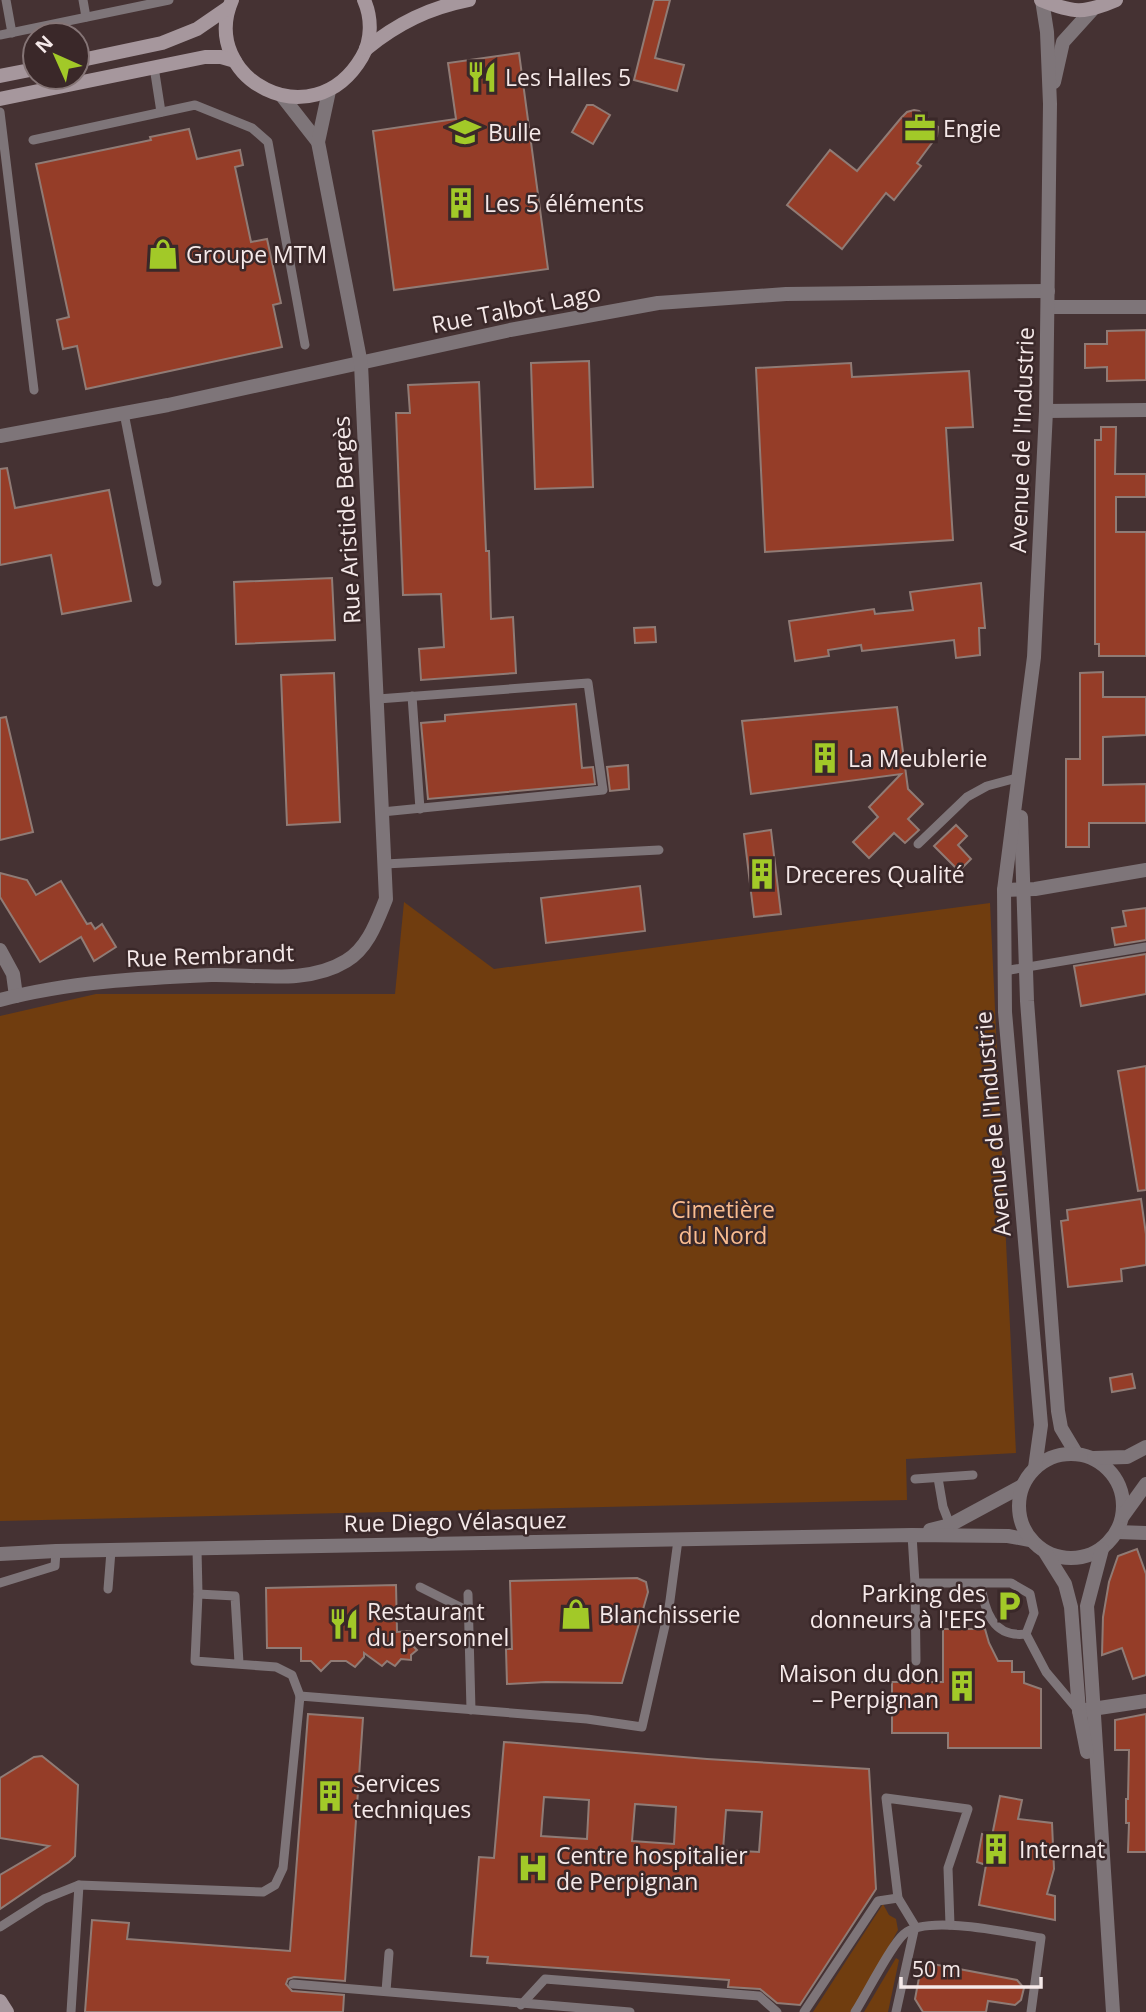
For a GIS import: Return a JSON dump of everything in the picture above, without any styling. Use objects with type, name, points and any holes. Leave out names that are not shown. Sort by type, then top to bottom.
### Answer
[{"type":"main road","points":[[230,3],[226,29],[230,51],[235,61],[259,87],[282,96],[306,98],[329,91],[352,74],[366,49],[370,28],[364,0]]},
{"type":"main road","points":[[366,49],[407,20],[424,12],[469,0]]},
{"type":"main road","points":[[1042,0],[1066,10],[1092,10],[1116,0]]},
{"type":"main road","points":[[91,58],[162,43],[197,29],[230,3]]},
{"type":"main road","points":[[0,99],[205,57],[221,57],[235,61]]},
{"type":"main road","points":[[0,76],[21,72]]},
{"type":"main road","points":[[0,2001],[7,2012]]},
{"type":"street","name":"Avenue de l'Industrie","points":[[1035,1468],[1041,1425],[1005,1012],[1004,890],[1034,657],[1046,411],[1050,104],[1047,32],[1042,0]]},
{"type":"street","name":"Avenue de l'Industrie","points":[[1050,104],[1063,43],[1092,10]]},
{"type":"street","name":"Rue Aristide Bergès","points":[[329,91],[318,142],[361,364],[386,899]]},
{"type":"street","name":"Rue Aristide Bergès","points":[[282,96],[318,142]]},
{"type":"street","name":"Rue Talbot Lago","points":[[0,436],[361,364],[510,330],[658,303],[786,294],[1048,291]]},
{"type":"street","points":[[1048,307],[1146,307]]},
{"type":"street","points":[[1046,411],[1146,410]]},
{"type":"street","name":"Avenue de l'Industrie","points":[[1020,777],[1033,1087],[1058,1411],[1061,1428],[1076,1453]]},
{"type":"street","points":[[1004,890],[1035,889],[1146,870]]},
{"type":"street","name":"Rue Rembrandt","points":[[0,1000],[92,983],[212,975],[320,973],[348,960],[369,937],[386,899]]},
{"type":"street","points":[[0,950],[13,974],[16,996]]},
{"type":"street","points":[[1012,1088],[1033,1087]]},
{"type":"street","points":[[1115,2012],[1099,1818],[1069,1600],[1065,1584],[1044,1552],[1030,1540],[1023,1528],[1018,1514],[1018,1500],[1022,1486],[1035,1468],[1047,1459],[1076,1453],[1094,1458],[1127,1457],[1146,1447]]},
{"type":"street","points":[[1044,1552],[1058,1558],[1089,1556],[1102,1549],[1117,1532],[1122,1517],[1123,1500],[1118,1483],[1108,1468],[1094,1458]]},
{"type":"street","points":[[1122,1517],[1146,1484]]},
{"type":"street","name":"Rue Diego Vélasquez","points":[[912,1535],[950,1525],[1022,1486]]},
{"type":"street","points":[[1117,1532],[1146,1533]]},
{"type":"street","name":"Rue Diego Vélasquez","points":[[0,1554],[912,1535],[1008,1536],[1030,1540]]},
{"type":"street","points":[[1086,1710],[1087,1606],[1102,1549]]},
{"type":"street","points":[[1086,1710],[1146,1701]]},
{"type":"lane","points":[[6,0],[12,33]]},
{"type":"lane","points":[[83,0],[86,17]]},
{"type":"lane","points":[[0,35],[139,3],[169,0]]},
{"type":"lane","points":[[154,67],[161,112]]},
{"type":"lane","points":[[33,140],[195,105],[252,128],[268,142],[305,345]]},
{"type":"lane","points":[[0,112],[34,390]]},
{"type":"lane","points":[[124,413],[157,582]]},
{"type":"lane","points":[[378,699],[588,683],[603,790],[382,813]]},
{"type":"lane","points":[[412,696],[420,809]]},
{"type":"lane","points":[[918,844],[967,797],[988,786],[1020,777]]},
{"type":"lane","points":[[385,864],[659,849]]},
{"type":"lane","points":[[1004,971],[1146,947]]},
{"type":"lane","points":[[915,1479],[973,1475]]},
{"type":"lane","points":[[939,1478],[943,1507],[950,1525]]},
{"type":"lane","points":[[912,1535],[916,1661]]},
{"type":"lane","points":[[300,1696],[587,1719],[642,1727],[669,1608],[678,1540]]},
{"type":"lane","points":[[0,1927],[44,1899],[79,1885],[263,1892],[275,1885],[283,1868],[300,1696],[292,1675],[276,1667],[195,1661],[197,1549]]},
{"type":"lane","points":[[0,1583],[55,1566],[55,1551]]},
{"type":"lane","points":[[108,1589],[111,1551]]},
{"type":"lane","points":[[915,1583],[1011,1583],[1030,1594],[1034,1613],[1026,1634],[1046,1672],[1086,1710]]},
{"type":"lane","points":[[981,1583],[983,1604],[996,1627],[1012,1636],[1026,1634]]},
{"type":"lane","points":[[420,1587],[468,1611]]},
{"type":"lane","points":[[198,1594],[235,1596],[239,1663]]},
{"type":"lane","points":[[468,1594],[471,1710]]},
{"type":"lane","points":[[897,2012],[915,1926],[898,1898],[886,1798],[968,1809],[948,1868],[950,1925]]},
{"type":"lane","points":[[71,2012],[79,1885]]},
{"type":"lane","points":[[804,2012],[878,1901],[898,1898]]},
{"type":"lane","points":[[855,2012],[902,1935],[915,1926],[950,1925],[1041,1938],[1031,2012]]},
{"type":"lane","points":[[386,1992],[389,1953]]},
{"type":"lane","points":[[521,2005],[545,1979],[760,1996],[777,2012]]},
{"type":"lane","points":[[292,1984],[630,2012]]},
{"type":"green space","name":"Cimetière du Nord","points":[[404,902],[494,969],[990,903],[1016,1453],[906,1459],[907,1500],[0,1521],[0,1016],[96,994],[395,994]]},
{"type":"green space","points":[[883,1904],[889,1915],[896,1919],[898,1930],[853,2012],[813,2012]]},
{"type":"green space","points":[[896,1958],[899,1960],[888,2012],[864,2012]]},
{"type":"building","points":[[654,0],[670,0],[655,58],[684,65],[677,91],[634,80]]},
{"type":"building","name":"Les 5 éléments","points":[[519,53],[548,269],[394,290],[373,131],[456,119],[448,63]]},
{"type":"building","points":[[587,105],[593,105],[610,115],[593,144],[572,132]]},
{"type":"building","points":[[914,110],[938,127],[937,136],[917,163],[921,166],[894,200],[886,193],[842,249],[787,205],[830,150],[857,171],[901,118]]},
{"type":"building","name":"Groupe MTM","points":[[189,129],[197,159],[240,150],[243,165],[235,167],[251,242],[267,239],[281,303],[273,305],[282,347],[86,389],[77,346],[63,349],[57,320],[69,317],[36,164],[151,140],[150,137]]},
{"type":"building","points":[[1146,330],[1146,380],[1107,381],[1107,367],[1085,368],[1085,344],[1107,344],[1107,331]]},
{"type":"building","points":[[589,361],[593,487],[535,489],[531,363]]},
{"type":"building","points":[[851,363],[852,377],[969,371],[973,427],[946,428],[953,540],[765,552],[756,368]]},
{"type":"building","points":[[479,382],[491,619],[513,617],[516,673],[421,680],[419,649],[444,647],[441,594],[403,595],[396,413],[410,413],[408,385]]},
{"type":"building","points":[[1101,427],[1116,427],[1115,474],[1146,474],[1146,497],[1116,497],[1116,532],[1146,532],[1146,656],[1099,656],[1099,644],[1095,644],[1095,440],[1101,440]]},
{"type":"building","points":[[7,468],[15,508],[109,490],[131,601],[62,614],[51,555],[0,565],[0,469]]},
{"type":"building","points":[[332,578],[335,640],[236,644],[234,582]]},
{"type":"building","points":[[981,583],[985,628],[979,628],[980,655],[956,658],[954,640],[862,651],[861,645],[828,650],[829,656],[795,661],[789,621],[874,609],[875,614],[913,610],[910,592]]},
{"type":"building","points":[[655,627],[656,642],[635,643],[634,628]]},
{"type":"building","points":[[1103,672],[1103,697],[1146,697],[1146,735],[1103,737],[1103,785],[1146,784],[1146,823],[1089,823],[1089,847],[1066,847],[1066,759],[1080,759],[1080,673]]},
{"type":"building","points":[[334,673],[340,822],[287,825],[281,675]]},
{"type":"building","points":[[576,704],[582,768],[593,767],[595,784],[428,799],[421,723],[445,721],[445,715]]},
{"type":"building","name":"La Meublerie","points":[[897,707],[908,789],[923,804],[908,819],[919,830],[905,843],[894,833],[869,858],[853,842],[878,817],[869,807],[901,774],[751,794],[742,721]]},
{"type":"building","points":[[6,717],[33,832],[0,840],[0,718]]},
{"type":"building","points":[[628,765],[629,789],[610,791],[607,767]]},
{"type":"building","points":[[956,825],[967,836],[958,845],[971,859],[959,871],[934,846]]},
{"type":"building","name":"Dreceres Qualité","points":[[771,830],[781,914],[754,917],[744,834]]},
{"type":"building","points":[[0,873],[27,880],[36,895],[61,881],[87,924],[91,923],[95,929],[102,924],[116,947],[94,961],[81,937],[40,962],[0,897]]},
{"type":"building","points":[[640,886],[645,931],[546,943],[541,898]]},
{"type":"building","points":[[1146,908],[1146,940],[1115,945],[1112,928],[1126,926],[1123,911]]},
{"type":"building","points":[[1146,954],[1146,994],[1081,1006],[1074,966]]},
{"type":"building","points":[[1146,1066],[1146,1190],[1138,1191],[1118,1071]]},
{"type":"building","points":[[1141,1199],[1146,1234],[1146,1265],[1121,1269],[1122,1281],[1068,1287],[1061,1221],[1068,1220],[1067,1210]]},
{"type":"building","points":[[1132,1374],[1135,1388],[1112,1392],[1110,1378]]},
{"type":"building","points":[[1137,1549],[1146,1574],[1146,1675],[1133,1679],[1122,1648],[1102,1655],[1103,1617],[1109,1582],[1118,1556]]},
{"type":"building","name":"Blanchisserie","points":[[637,1578],[646,1582],[648,1592],[622,1683],[507,1684],[506,1649],[512,1649],[510,1581]]},
{"type":"building","points":[[396,1585],[397,1632],[410,1631],[410,1643],[417,1650],[411,1655],[411,1660],[401,1659],[395,1666],[387,1661],[382,1666],[364,1653],[364,1657],[355,1667],[346,1661],[331,1661],[321,1671],[311,1661],[301,1661],[301,1648],[267,1648],[266,1588]]},
{"type":"building","name":"Maison du don – Perpignan","points":[[943,1629],[985,1629],[998,1661],[1012,1661],[1012,1672],[1024,1672],[1024,1683],[1041,1689],[1041,1748],[948,1748],[948,1733],[892,1733],[892,1682],[943,1682]]},
{"type":"building","points":[[308,1714],[363,1718],[345,1981],[294,1977],[288,1979],[286,1984],[292,1991],[344,1995],[343,2012],[85,2012],[92,1920],[129,1923],[127,1939],[290,1951]]},
{"type":"building","points":[[1146,1714],[1146,1852],[1128,1852],[1126,1799],[1129,1750],[1115,1750],[1115,1720]]},
{"type":"building","points":[[504,1742],[869,1769],[876,1889],[800,2005],[777,2003],[760,1989],[728,1987],[729,1980],[487,1963],[488,1957],[471,1956],[479,1857],[494,1858]],"holes":[[[544,1797],[589,1800],[587,1839],[541,1836]],[[635,1804],[676,1807],[674,1844],[632,1841]],[[726,1810],[762,1812],[759,1852],[723,1850]]]},
{"type":"building","points":[[42,1756],[78,1785],[75,1856],[0,1909],[0,1875],[49,1846],[0,1838],[0,1778],[34,1757]]},
{"type":"building","points":[[1000,1796],[1022,1800],[1018,1819],[1052,1823],[1054,1869],[1047,1894],[1055,1896],[1055,1920],[979,1905],[986,1865],[977,1862],[982,1834],[992,1836]]},
{"type":"building","points":[[922,1962],[1017,1980],[1024,1988],[1021,2000],[1015,2005],[988,2001],[986,2012],[923,2012],[915,1999]]},
{"type":"place","name":"Les Halles 5","points":[[482,77]]},
{"type":"place","name":"Engie","points":[[920,128]]},
{"type":"place","name":"Bulle","points":[[465,132]]},
{"type":"place","name":"Les 5 éléments","points":[[461,203]]},
{"type":"place","name":"Groupe MTM","points":[[163,254]]},
{"type":"place","name":"La Meublerie","points":[[825,758]]},
{"type":"place","name":"Dreceres Qualité","points":[[762,874]]},
{"type":"place","name":"Parking des donneurs à l'EFS","points":[[1009,1606]]},
{"type":"place","name":"Blanchisserie","points":[[576,1614]]},
{"type":"place","name":"Restaurant du personnel","points":[[344,1624]]},
{"type":"place","name":"Maison du don – Perpignan","points":[[962,1686]]},
{"type":"place","name":"Services techniques","points":[[330,1796]]},
{"type":"place","name":"Internat","points":[[996,1849]]},
{"type":"place","name":"Centre hospitalier de Perpignan","points":[[533,1868]]}]
